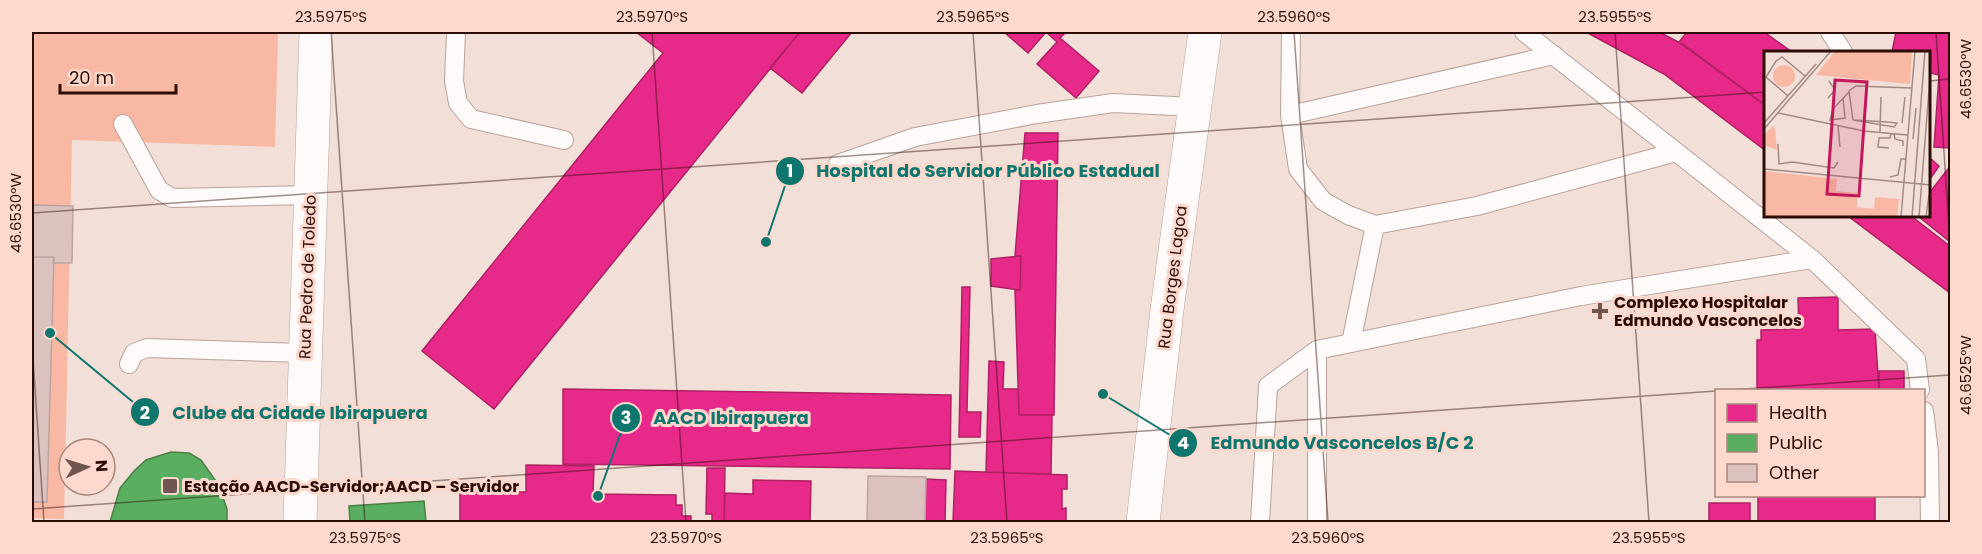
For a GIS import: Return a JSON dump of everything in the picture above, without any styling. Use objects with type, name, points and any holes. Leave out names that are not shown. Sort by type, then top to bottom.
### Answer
[{"type":"street","name":"Rua Pedro de Toledo","points":[[300,522],[316,32]]},
{"type":"street","name":"Rua Borges Lagoa","points":[[1143,522],[1167,310],[1205,32]]},
{"type":"lane","points":[[456,32],[454,81],[458,103],[471,119],[564,140]]},
{"type":"lane","points":[[1291,32],[1290,115],[1298,169],[1323,201],[1348,215],[1375,225],[1477,206],[1677,152]]},
{"type":"lane","points":[[1524,32],[1812,259],[1916,359],[1920,389]]},
{"type":"lane","points":[[1830,32],[1842,51]]},
{"type":"lane","points":[[1290,115],[1554,55]]},
{"type":"lane","points":[[838,164],[915,137],[1037,114],[1113,103],[1194,107]]},
{"type":"lane","points":[[123,124],[159,190],[172,198],[310,195]]},
{"type":"lane","points":[[1351,343],[1375,225]]},
{"type":"lane","points":[[1260,522],[1268,386],[1317,350],[1581,296],[1812,259]]},
{"type":"lane","points":[[129,364],[134,353],[147,348],[304,353]]},
{"type":"lane","points":[[1317,350],[1317,522]]},
{"type":"lane","points":[[1925,425],[1929,452],[1930,522]]},
{"type":"shaded area","points":[[32,32],[278,32],[275,147],[72,140],[66,437],[57,437],[57,497],[64,497],[64,519],[32,518]]},
{"type":"building: Health","points":[[636,32],[800,32],[494,409],[422,351],[663,53]]},
{"type":"building: Health","points":[[800,32],[852,32],[802,93],[770,68]]},
{"type":"building: Health","points":[[1004,32],[1046,32],[1028,53]]},
{"type":"building: Health","points":[[1046,32],[1066,32],[1060,38],[1099,71],[1076,98],[1037,64],[1057,42]]},
{"type":"building: Health","points":[[1586,32],[1659,32],[1684,45],[1764,105],[1764,149],[1664,74]]},
{"type":"building: Health","points":[[1687,32],[1764,32],[1791,51],[1764,51],[1764,105],[1679,42]]},
{"type":"building: Health","points":[[1896,32],[1950,32],[1950,148],[1934,147],[1939,75],[1931,73],[1931,51],[1892,51]]},
{"type":"building: Health","points":[[1025,133],[1058,133],[1054,415],[1019,415],[1015,290],[1020,290],[1021,256],[1015,256]]},
{"type":"building: Health","points":[[1931,159],[1939,166],[1931,178]]},
{"type":"building: Health","points":[[1948,169],[1950,171],[1950,242],[1920,218],[1931,218],[1931,191]]},
{"type":"building: Health","points":[[1851,218],[1914,218],[1950,246],[1950,293]]},
{"type":"building: Health","points":[[1021,256],[1020,290],[991,286],[991,259]]},
{"type":"building: Health","points":[[962,287],[970,287],[967,412],[981,412],[980,437],[959,437]]},
{"type":"building: Health","points":[[1838,297],[1838,330],[1875,329],[1879,389],[1757,389],[1757,340],[1761,340],[1761,330],[1799,329],[1798,298]]},
{"type":"building: Health","points":[[989,361],[1004,362],[1003,389],[1018,389],[1019,415],[1052,415],[1051,474],[986,472]]},
{"type":"building: Health","points":[[1879,371],[1904,371],[1904,389],[1879,389]]},
{"type":"building: Health","points":[[563,389],[951,395],[950,469],[563,464]]},
{"type":"building: Health","points":[[526,465],[594,466],[593,494],[676,495],[676,505],[682,505],[682,516],[691,516],[691,522],[460,522],[460,492],[526,492]]},
{"type":"building: Health","points":[[707,468],[725,468],[724,522],[712,522],[712,514],[706,514]]},
{"type":"building: Health","points":[[955,471],[1067,475],[1067,489],[1062,489],[1062,509],[1066,508],[1066,522],[953,522]]},
{"type":"building: Health","points":[[925,479],[946,480],[945,522],[925,522]]},
{"type":"building: Health","points":[[753,480],[811,481],[810,522],[724,522],[725,493],[753,494]]},
{"type":"building: Health","points":[[1758,497],[1875,497],[1875,522],[1758,522]]},
{"type":"building: Health","points":[[1709,503],[1750,503],[1750,522],[1709,522]]},
{"type":"building: Public","name":"Estação AACD-Servidor;AACD – Servidor","points":[[171,452],[189,453],[201,460],[218,484],[227,509],[227,522],[110,522],[120,488],[134,471],[146,460]]},
{"type":"building: Public","name":"Estação AACD-Servidor;AACD – Servidor","points":[[424,501],[426,522],[350,522],[349,506]]},
{"type":"building: Other","points":[[32,205],[73,206],[72,263],[53,263],[54,257],[32,257]]},
{"type":"building: Other","points":[[32,257],[54,257],[47,502],[32,502]]},
{"type":"building: Other","points":[[868,476],[926,477],[925,522],[867,522]]},
{"type":"place","name":"Hospital do Servidor Público Estadual","points":[[766,242]]},
{"type":"place","name":"Complexo Hospitalar Edmundo Vasconcelos","points":[[1600,311]]},
{"type":"place","name":"Clube da Cidade Ibirapuera","points":[[50,333]]},
{"type":"place","name":"Edmundo Vasconcelos B/C 2","points":[[1103,394]]},
{"type":"place","name":"Estação AACD-Servidor;AACD – Servidor","points":[[170,486]]},
{"type":"place","name":"AACD Ibirapuera","points":[[598,496]]}]
